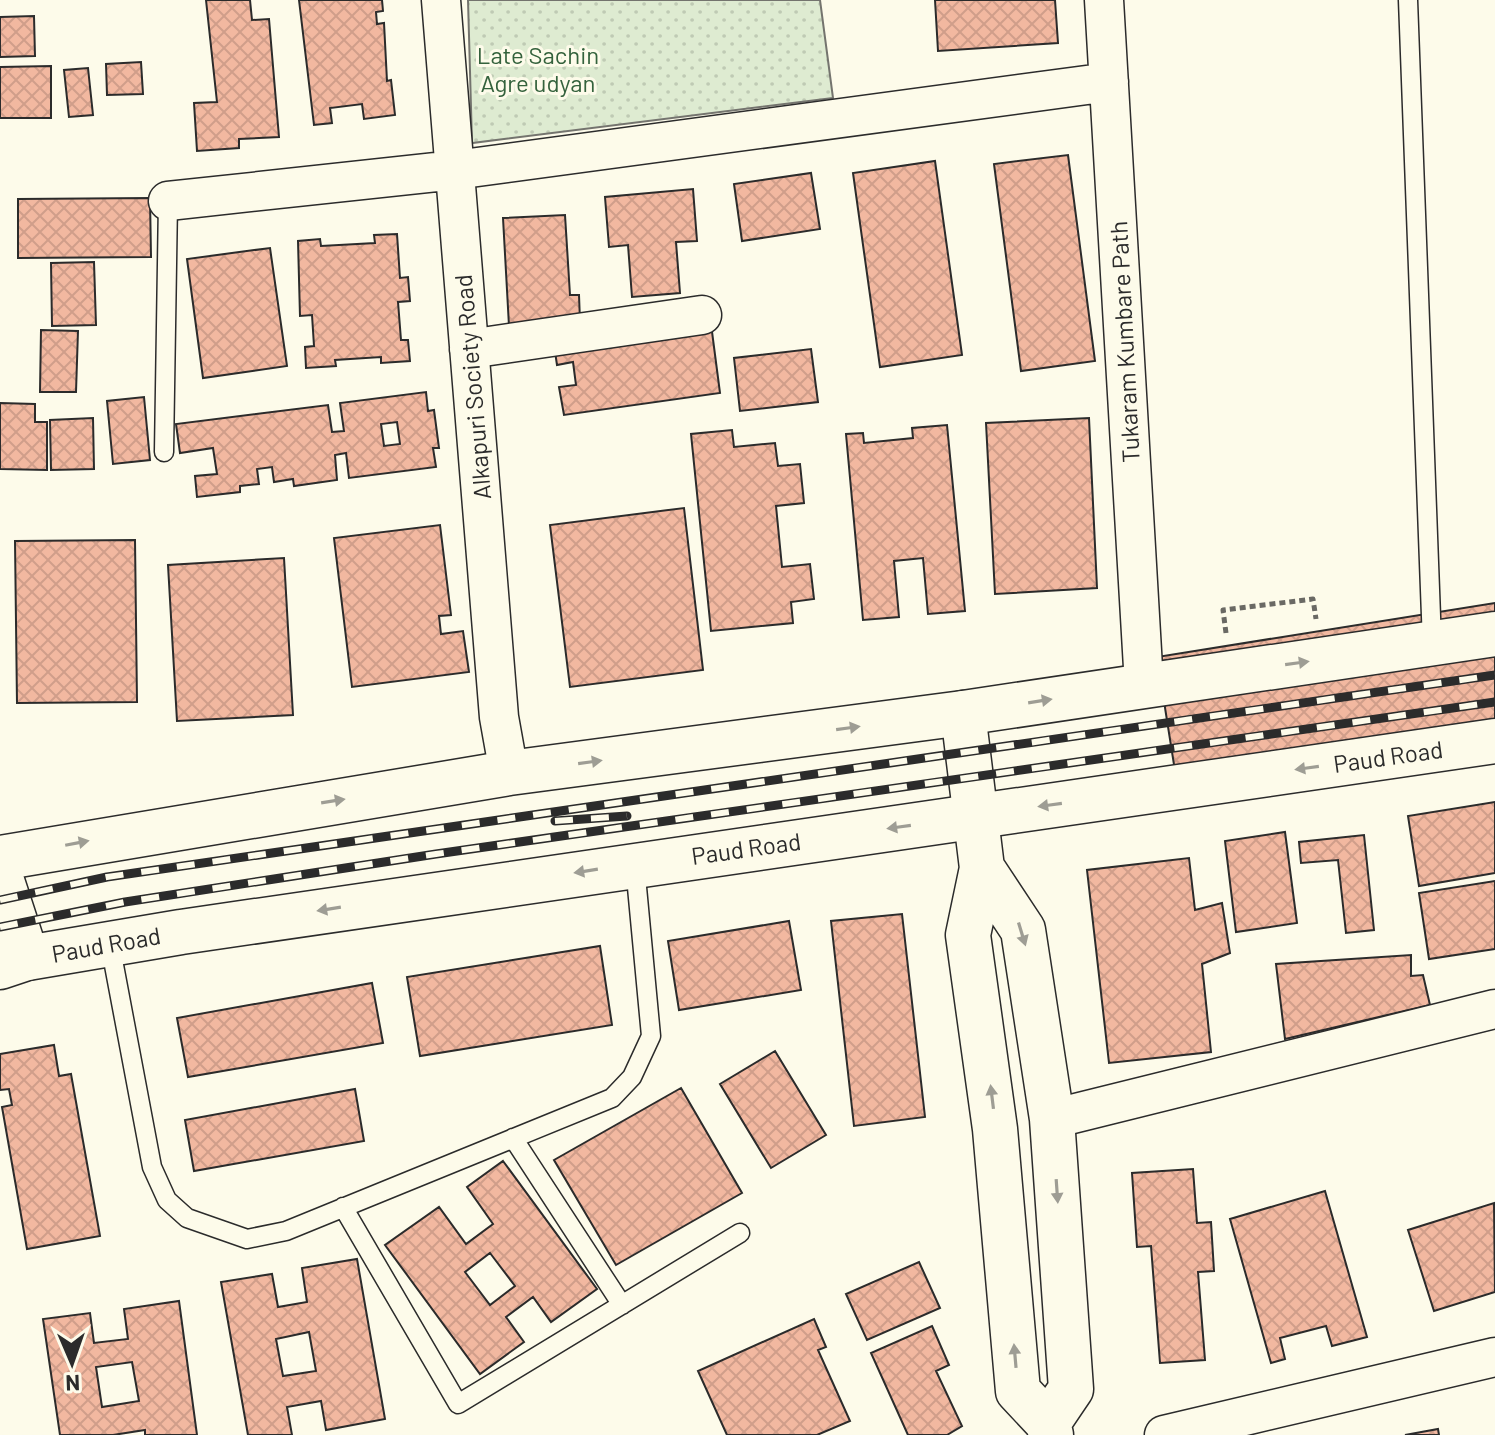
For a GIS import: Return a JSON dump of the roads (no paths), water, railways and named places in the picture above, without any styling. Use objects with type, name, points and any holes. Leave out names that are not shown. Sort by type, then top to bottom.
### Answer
[{"type":"main road","points":[[0,858],[509,773],[963,713],[1495,634]]},
{"type":"main road","points":[[963,713],[982,868],[968,935],[995,1129],[1018,1391],[1049,1429],[1071,1389],[1052,1119],[1023,930],[982,868]]},
{"type":"main road","name":"Paud Road","points":[[14,962],[110,943],[635,863],[1495,741]]},
{"type":"main road","points":[[0,875],[14,962]]},
{"type":"street","name":"Alkapuri Society Road","points":[[441,0],[499,717],[509,773]]},
{"type":"street","name":"Tukaram Kumbare Path","points":[[1104,0],[1144,685]]},
{"type":"street","points":[[168,201],[227,192],[455,170],[1109,82]]},
{"type":"street","points":[[469,349],[702,315]]},
{"type":"street","points":[[1052,1119],[1495,1009]]},
{"type":"street","points":[[1164,1435],[1495,1357]]},
{"type":"lane","points":[[1408,0],[1432,643]]},
{"type":"lane","points":[[164,452],[168,201]]},
{"type":"lane","points":[[110,943],[152,1167],[167,1200],[187,1218],[247,1239],[286,1231],[612,1098],[632,1077],[651,1036],[635,863]]},
{"type":"lane","points":[[513,1138],[622,1305]]},
{"type":"lane","points":[[343,1207],[458,1404],[740,1233]]},
{"type":"railway","points":[[0,900],[107,877],[1495,675]]},
{"type":"railway","points":[[0,927],[125,902],[436,854],[1495,702]]},
{"type":"railway","points":[[555,821],[627,816]]},
{"type":"park label","name":"Late Sachin Agre udyan","points":[[538,68]]}]
